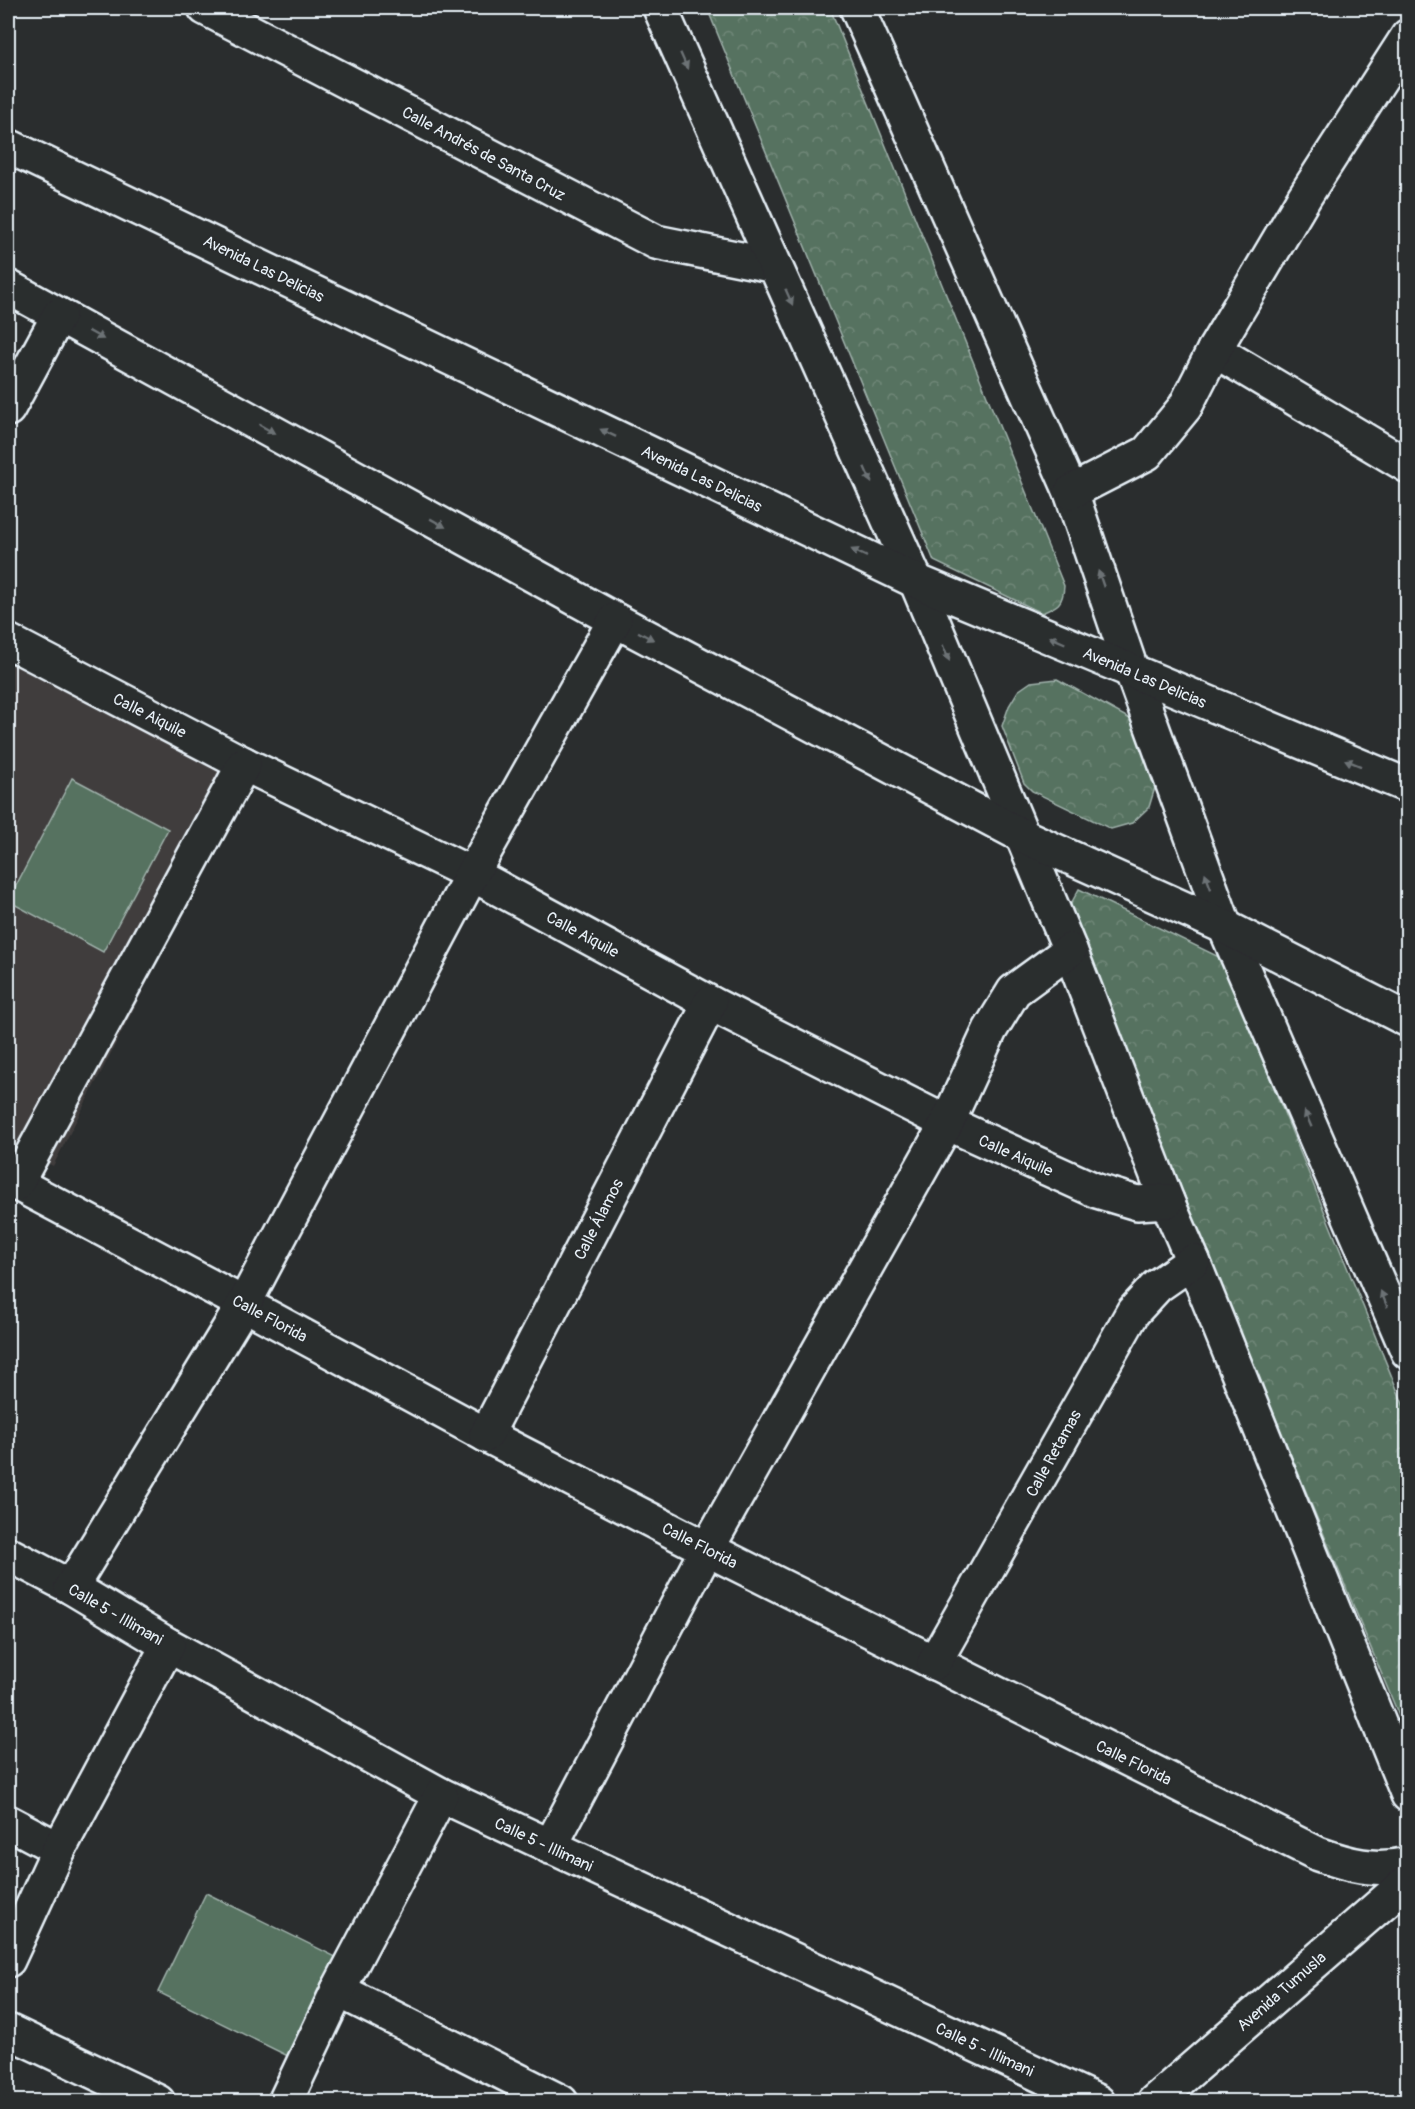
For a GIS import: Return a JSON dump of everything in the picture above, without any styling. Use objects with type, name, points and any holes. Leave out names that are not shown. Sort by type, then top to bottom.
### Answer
[{"type":"street","name":"Calle Andrés de Santa Cruz","points":[[205,8],[656,242],[775,266]]},
{"type":"street","points":[[660,8],[916,581],[1023,836],[1070,950],[1167,1201],[1407,1795]]},
{"type":"street","points":[[857,8],[1071,492],[1132,672],[1225,927],[1407,1352]]},
{"type":"street","points":[[1071,492],[1147,453],[1185,407],[1214,350],[1305,196],[1407,36]]},
{"type":"street","name":"Avenida Las Delicias","points":[[8,146],[916,581],[1407,786]]},
{"type":"street","points":[[8,287],[615,620],[1023,836],[1225,927],[1407,1020]]},
{"type":"street","points":[[8,409],[59,315]]},
{"type":"street","points":[[1214,350],[1407,466]]},
{"type":"street","points":[[71,1587],[243,1304],[472,874],[615,620]]},
{"type":"street","name":"Calle Aiquile","points":[[8,641],[244,764],[472,874],[710,1003],[947,1123],[1097,1191],[1137,1203],[1167,1201]]},
{"type":"street","points":[[12,1182],[244,764]]},
{"type":"street","points":[[550,1847],[707,1549],[947,1123],[990,1030],[1014,990],[1070,950]]},
{"type":"street","name":"Calle Álamos","points":[[486,1435],[710,1003]]},
{"type":"street","name":"Calle Florida","points":[[12,1182],[486,1435],[707,1549],[1318,1854],[1351,1865],[1392,1868],[1407,1864]]},
{"type":"street","name":"Calle Retamas","points":[[934,1663],[1133,1312],[1157,1286],[1193,1262]]},
{"type":"street","name":"Calle 5 - Illimani","points":[[8,1554],[71,1587],[168,1645],[441,1795],[1098,2102]]},
{"type":"street","points":[[8,1960],[59,1849],[168,1645]]},
{"type":"street","points":[[285,2102],[338,1990],[441,1795]]},
{"type":"street","points":[[8,1822],[59,1849]]},
{"type":"street","name":"Avenida Tumusla","points":[[1154,2102],[1407,1881]]},
{"type":"street","points":[[338,1990],[561,2102]]},
{"type":"street","points":[[8,2031],[158,2102]]},
{"type":"shaded area","points":[[8,658],[249,784],[53,1166],[8,1142]]},
{"type":"green space","points":[[707,8],[830,8],[1064,586],[1059,604],[1042,613],[934,561]]},
{"type":"green space","points":[[1057,679],[1132,720],[1157,781],[1149,807],[1132,823],[1111,829],[1032,791],[1024,783],[1002,726],[1009,706],[1018,691],[1031,682]]},
{"type":"green space","points":[[72,778],[168,829],[103,952],[8,901]]},
{"type":"green space","points":[[1079,889],[1221,958],[1407,1414],[1407,1735],[1066,913]]},
{"type":"green space","points":[[206,1893],[348,1963],[300,2062],[158,1992]]}]
